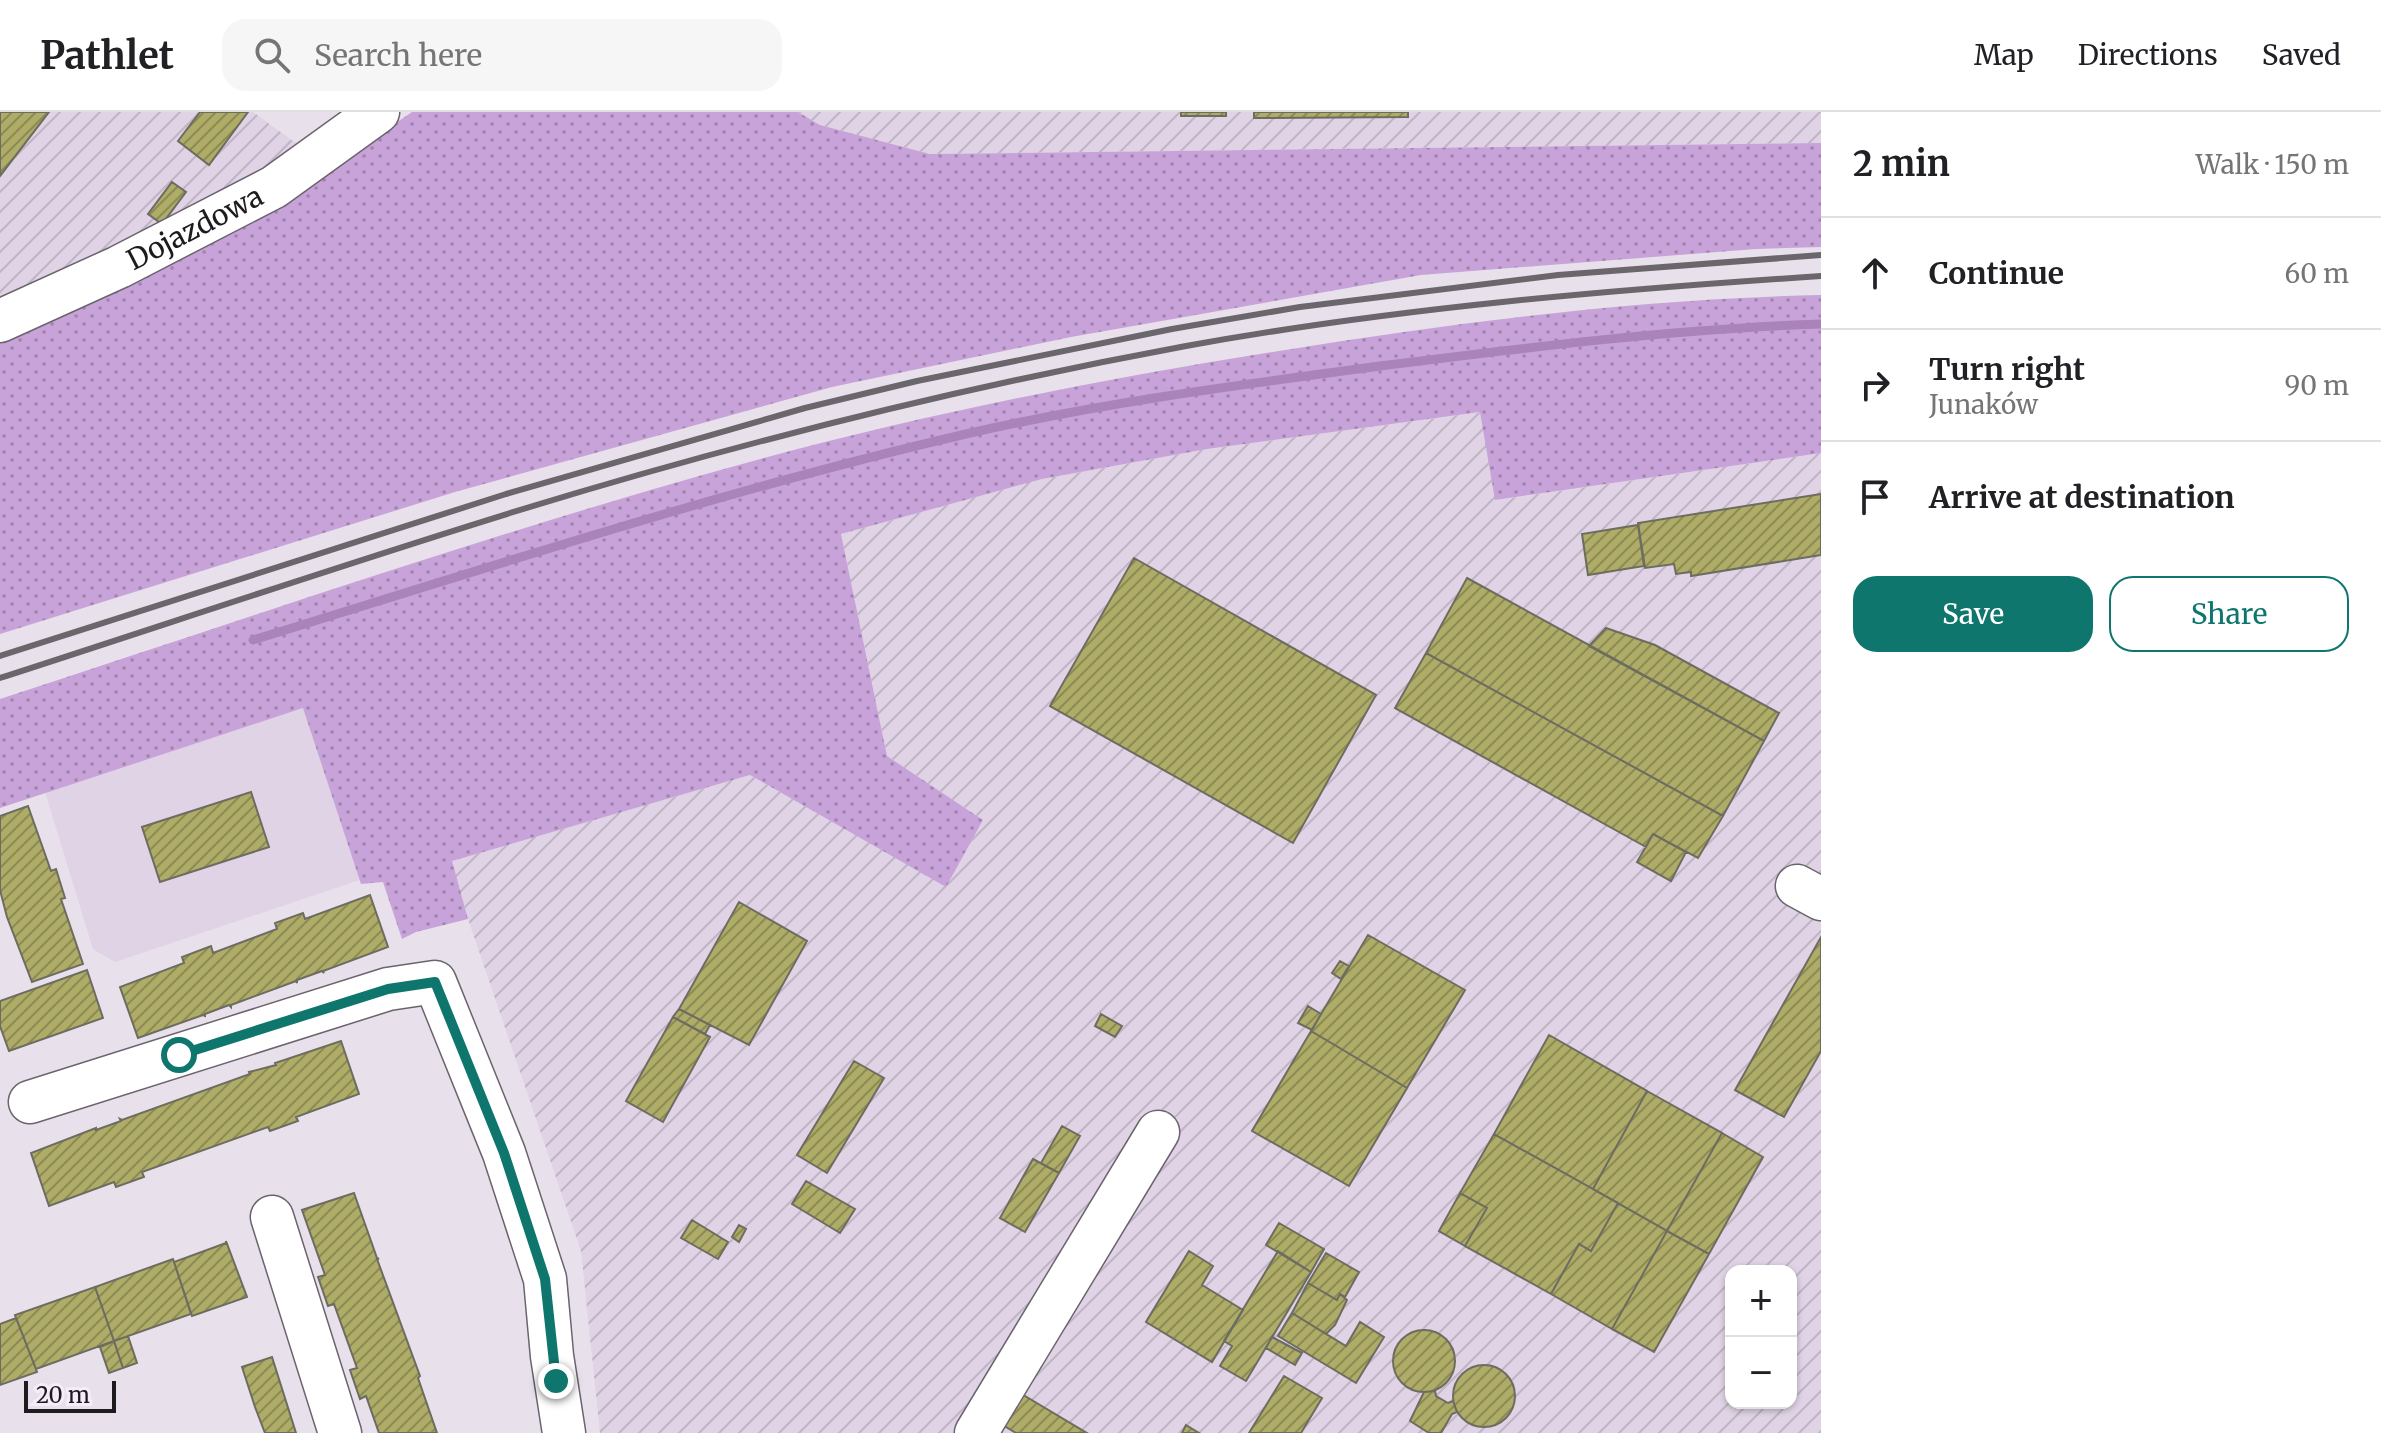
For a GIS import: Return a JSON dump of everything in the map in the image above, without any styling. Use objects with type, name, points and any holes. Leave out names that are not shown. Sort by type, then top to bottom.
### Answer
[{"type":"street","name":"Dojazdowa","points":[[0,321],[119,267],[274,187],[378,112]]},
{"type":"street","points":[[30,1102],[388,989],[435,982],[504,1153],[545,1279],[552,1356],[564,1433]]},
{"type":"street","points":[[976,1433],[1158,1132]]},
{"type":"street","points":[[272,1217],[340,1433]]},
{"type":"shaded area","points":[[0,112],[253,112],[308,152],[0,311]]},
{"type":"shaded area","points":[[412,112],[798,112],[820,125],[930,154],[1821,143],[1821,247],[1756,249],[1421,275],[1071,337],[832,387],[455,492],[0,634],[0,342],[252,221]]},
{"type":"shaded area","points":[[798,112],[1821,112],[1821,143],[930,154],[820,125]]},
{"type":"shaded area","points":[[1821,295],[1821,453],[1495,500],[1480,412],[1207,449],[1042,479],[841,534],[887,756],[983,820],[946,887],[750,775],[452,861],[468,919],[416,932],[402,939],[383,882],[361,884],[303,708],[0,808],[0,699],[436,556],[699,476],[987,404],[1279,351],[1549,314],[1685,301]]},
{"type":"shaded area","points":[[1481,412],[1496,500],[1821,453],[1821,1433],[600,1433],[581,1251],[451,861],[750,775],[946,886],[983,820],[887,756],[841,534],[1042,479],[1207,449]]},
{"type":"shaded area","points":[[304,708],[360,880],[115,962],[93,949],[45,792]]},
{"type":"building","points":[[0,112],[49,112],[0,176]]},
{"type":"building","points":[[200,112],[248,112],[209,165],[178,141]]},
{"type":"building","points":[[1181,112],[1226,112],[1226,116],[1181,116]]},
{"type":"building","points":[[1254,112],[1408,112],[1408,117],[1254,118]]},
{"type":"building","points":[[172,182],[186,192],[162,224],[148,214]]},
{"type":"building","points":[[1821,494],[1821,555],[1691,576],[1691,572],[1676,574],[1674,564],[1645,568],[1638,523]]},
{"type":"building","points":[[1638,525],[1644,566],[1588,575],[1582,534]]},
{"type":"building","points":[[1134,558],[1376,695],[1293,843],[1050,706]]},
{"type":"building","points":[[1467,578],[1764,741],[1723,816],[1426,653]]},
{"type":"building","points":[[1606,628],[1655,645],[1779,713],[1764,741],[1589,646]]},
{"type":"building","points":[[1426,653],[1723,816],[1698,858],[1653,834],[1646,847],[1395,708]]},
{"type":"building","points":[[251,792],[269,847],[160,882],[142,827]]},
{"type":"building","points":[[28,806],[51,871],[56,869],[65,898],[61,899],[83,964],[32,982],[0,890],[0,816]]},
{"type":"building","points":[[1653,834],[1686,852],[1671,881],[1637,862]]},
{"type":"building","points":[[370,895],[388,947],[324,973],[322,971],[297,980],[297,983],[138,1038],[120,987],[184,963],[182,957],[211,946],[213,953],[277,929],[275,923],[303,913],[305,919]]},
{"type":"building","points":[[739,902],[807,941],[749,1045],[679,1009]]},
{"type":"building","points":[[1368,935],[1465,990],[1407,1088],[1311,1031]]},
{"type":"building","points":[[1821,937],[1821,1051],[1784,1117],[1735,1090]]},
{"type":"building","points":[[1340,961],[1349,966],[1341,979],[1332,973]]},
{"type":"building","points":[[87,970],[103,1018],[9,1051],[0,1026],[0,1001]]},
{"type":"building","points":[[1308,1006],[1321,1014],[1312,1030],[1298,1023]]},
{"type":"building","points":[[679,1009],[710,1025],[705,1034],[673,1017]]},
{"type":"building","points":[[1101,1014],[1122,1026],[1115,1037],[1095,1026]]},
{"type":"building","points":[[673,1017],[710,1037],[663,1122],[626,1101]]},
{"type":"building","points":[[1311,1031],[1407,1088],[1349,1186],[1252,1131]]},
{"type":"building","points":[[1549,1035],[1647,1091],[1593,1189],[1494,1134]]},
{"type":"building","points":[[341,1041],[359,1094],[296,1117],[298,1121],[270,1131],[268,1127],[142,1172],[144,1177],[116,1187],[114,1182],[49,1206],[31,1153]]},
{"type":"building","points":[[854,1061],[884,1078],[827,1173],[797,1155]]},
{"type":"building","points":[[1647,1091],[1722,1133],[1667,1231],[1593,1189]]},
{"type":"building","points":[[1062,1126],[1080,1136],[1059,1173],[1041,1163]]},
{"type":"building","points":[[1722,1133],[1763,1157],[1709,1254],[1667,1231]]},
{"type":"building","points":[[1494,1134],[1618,1203],[1591,1251],[1579,1244],[1551,1294],[1465,1246],[1487,1208],[1460,1193]]},
{"type":"building","points":[[1033,1159],[1059,1173],[1025,1232],[1000,1218]]},
{"type":"building","points":[[806,1181],[855,1209],[840,1233],[792,1204]]},
{"type":"building","points":[[354,1193],[420,1376],[418,1378],[437,1433],[379,1433],[366,1396],[360,1399],[350,1370],[357,1368],[334,1304],[328,1306],[318,1277],[325,1275],[302,1210]]},
{"type":"building","points":[[1460,1193],[1487,1208],[1465,1246],[1439,1231]]},
{"type":"building","points":[[1618,1203],[1667,1231],[1612,1329],[1551,1294],[1579,1244],[1591,1251]]},
{"type":"building","points":[[692,1220],[728,1242],[718,1259],[681,1238]]},
{"type":"building","points":[[1279,1223],[1324,1249],[1311,1272],[1266,1245]]},
{"type":"building","points":[[739,1225],[746,1229],[739,1242],[732,1237]]},
{"type":"building","points":[[1667,1231],[1709,1254],[1654,1352],[1612,1329]]},
{"type":"building","points":[[226,1241],[247,1297],[192,1316],[174,1262]]},
{"type":"building","points":[[1189,1251],[1213,1266],[1202,1285],[1243,1310],[1212,1362],[1146,1322]]},
{"type":"building","points":[[1278,1251],[1311,1272],[1246,1381],[1220,1366],[1232,1346],[1224,1341]]},
{"type":"building","points":[[1326,1253],[1359,1272],[1345,1297],[1340,1294],[1337,1300],[1308,1283]]},
{"type":"building","points":[[173,1259],[191,1314],[114,1341],[95,1287]]},
{"type":"building","points":[[1308,1283],[1337,1300],[1340,1294],[1347,1300],[1335,1325],[1326,1334],[1292,1313]]},
{"type":"building","points":[[95,1287],[114,1341],[36,1369],[15,1315]]},
{"type":"building","points":[[1292,1313],[1346,1346],[1360,1322],[1384,1337],[1356,1383],[1278,1336]]},
{"type":"building","points":[[16,1318],[37,1372],[0,1385],[0,1324]]},
{"type":"building","points":[[1424,1330],[1436,1332],[1446,1339],[1453,1349],[1453,1373],[1446,1383],[1436,1390],[1424,1392],[1412,1390],[1402,1383],[1395,1373],[1393,1361],[1395,1349],[1402,1339],[1412,1332]]},
{"type":"building","points":[[128,1336],[137,1363],[123,1368],[114,1341]]},
{"type":"building","points":[[1272,1337],[1302,1353],[1295,1365],[1266,1348]]},
{"type":"building","points":[[114,1341],[123,1368],[109,1373],[100,1347]]},
{"type":"building","points":[[272,1357],[296,1433],[265,1433],[242,1367]]},
{"type":"building","points":[[1484,1365],[1506,1374],[1515,1396],[1506,1418],[1484,1427],[1462,1418],[1453,1396],[1462,1374]]},
{"type":"building","points":[[1284,1376],[1322,1398],[1301,1433],[1249,1433]]},
{"type":"building","points":[[1435,1391],[1436,1396],[1448,1403],[1453,1401],[1457,1412],[1452,1414],[1441,1433],[1429,1433],[1410,1421],[1424,1392]]},
{"type":"building","points":[[1020,1393],[1087,1433],[1016,1433],[1001,1424]]},
{"type":"building","points":[[1186,1425],[1199,1433],[1182,1433]]},
{"type":"waterway","points":[[253,640],[786,480],[966,434],[1071,412],[1282,379],[1550,345],[1658,334],[1821,324]]},
{"type":"railway","points":[[0,656],[506,494],[805,408],[917,381],[1172,329],[1300,307],[1558,275],[1821,255]]},
{"type":"railway","points":[[0,678],[382,553],[593,488],[761,441],[1015,380],[1186,346],[1344,321],[1582,294],[1821,276]]},
{"type":"route","points":[[179,1055],[388,989],[435,982],[504,1153],[545,1279],[556,1381]]}]
